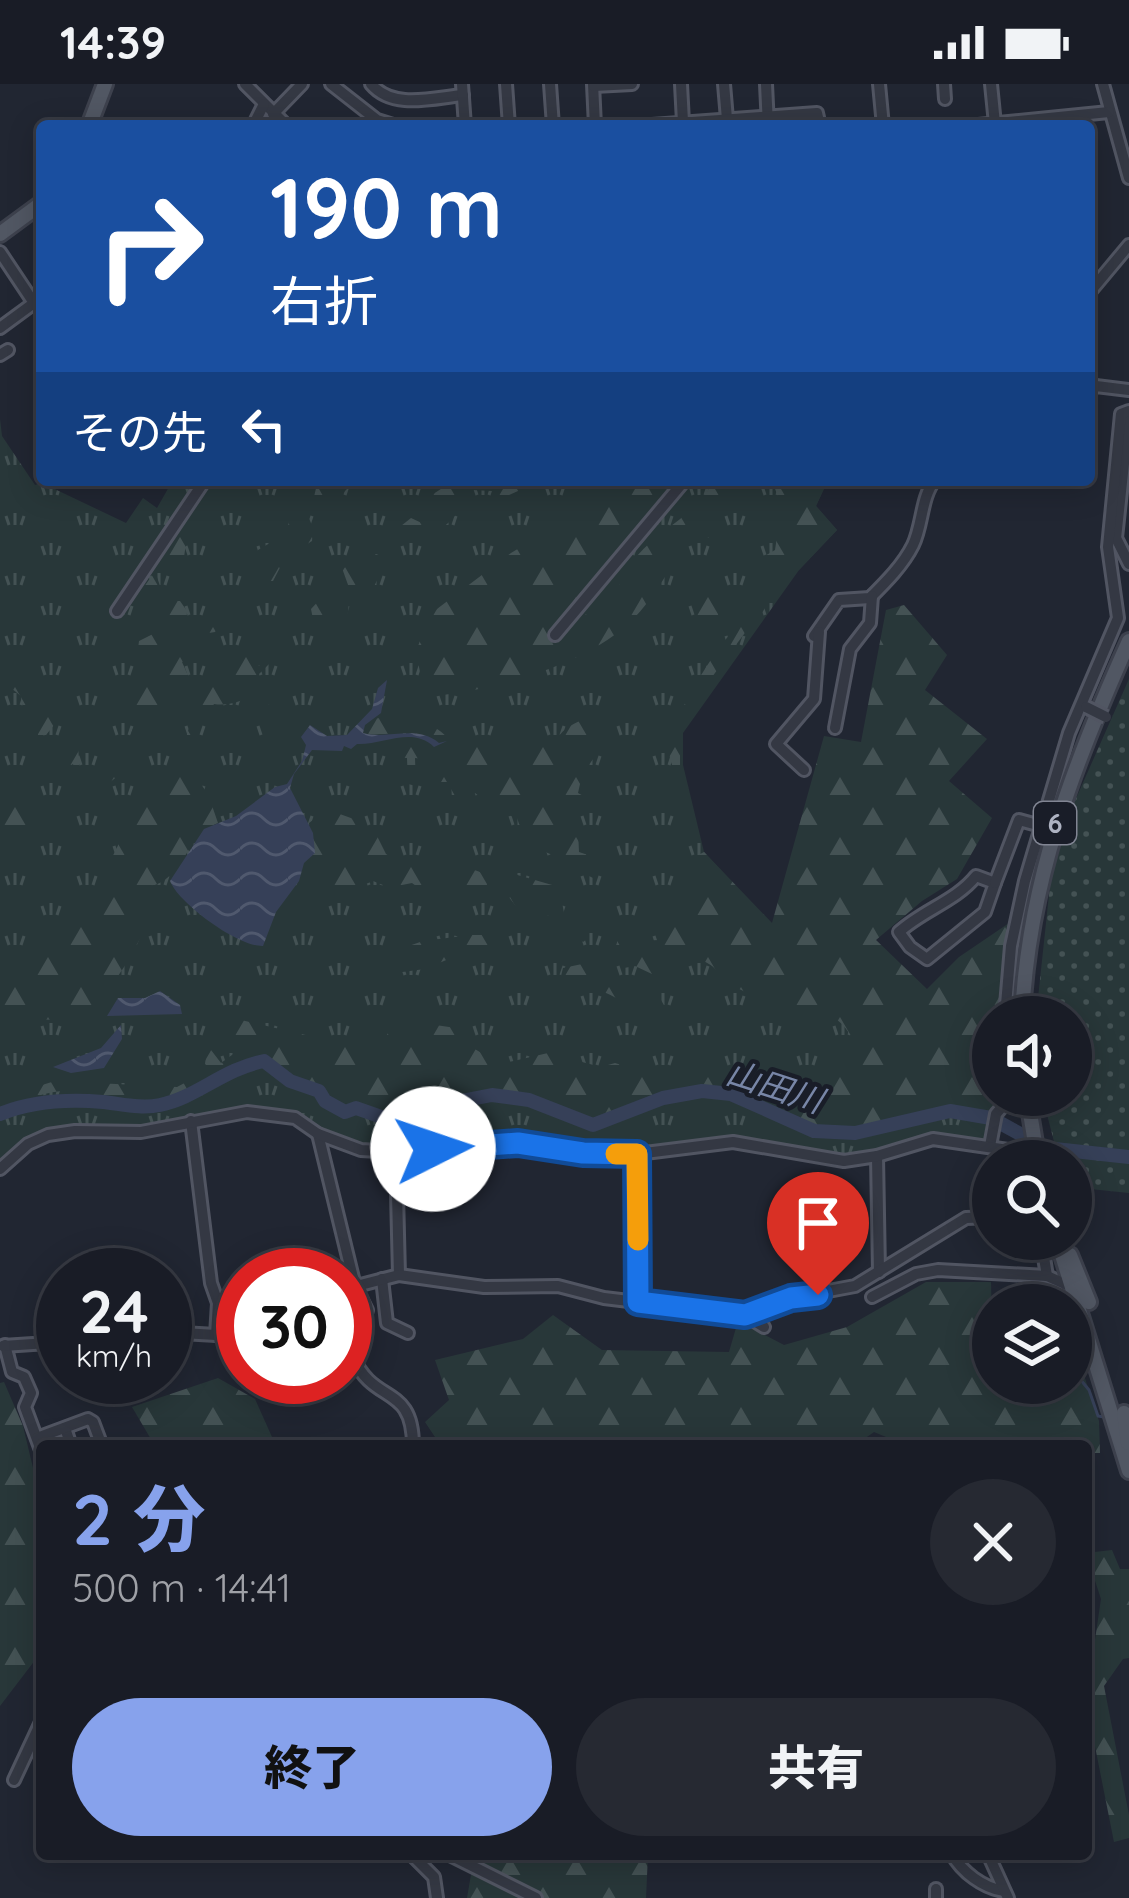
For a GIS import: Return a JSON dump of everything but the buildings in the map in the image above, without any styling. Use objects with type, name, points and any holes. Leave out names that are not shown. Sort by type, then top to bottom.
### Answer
[{"type":"main road","points":[[91,120],[105,84]]},
{"type":"main road","points":[[0,234],[36,207]]},
{"type":"main road","name":"6","points":[[1023,996],[1025,955],[1043,863],[1070,780],[1129,641]]},
{"type":"main road","points":[[1092,1336],[1129,1471]]},
{"type":"main road","points":[[1092,1346],[1112,1456]]},
{"type":"main road","points":[[1124,1413],[1129,1446]]},
{"type":"street","points":[[245,84],[281,120]]},
{"type":"street","points":[[259,120],[302,84]]},
{"type":"street","points":[[331,84],[377,120]]},
{"type":"street","points":[[371,84],[383,96],[397,100],[462,90],[464,120]]},
{"type":"street","points":[[506,84],[509,120]]},
{"type":"street","points":[[550,84],[553,120]]},
{"type":"street","points":[[595,120],[594,85],[632,84]]},
{"type":"street","points":[[681,84],[683,120]]},
{"type":"street","points":[[724,84],[727,118]]},
{"type":"street","points":[[766,84],[768,120]]},
{"type":"street","points":[[882,84],[883,120]]},
{"type":"street","points":[[991,84],[995,120]]},
{"type":"street","points":[[1102,84],[1129,178]]},
{"type":"street","points":[[944,92],[960,93]]},
{"type":"street","points":[[1055,120],[1108,112]]},
{"type":"street","points":[[705,120],[768,120],[817,113],[819,120]]},
{"type":"street","points":[[1095,286],[1129,244]]},
{"type":"street","points":[[0,252],[34,303],[1,326]]},
{"type":"street","points":[[1095,387],[1129,390]]},
{"type":"street","points":[[1007,996],[1011,946],[1041,826],[1069,734],[1118,618],[1109,527],[1121,414],[1129,414],[1116,538],[1129,564]]},
{"type":"street","points":[[117,611],[201,486]]},
{"type":"street","points":[[555,635],[680,486]]},
{"type":"street","points":[[836,728],[850,649],[869,622],[872,596],[913,544],[926,486]]},
{"type":"street","points":[[804,770],[776,745],[814,699],[816,632],[839,599],[872,596]]},
{"type":"street","points":[[1088,692],[1092,694],[1085,707],[1106,717]]},
{"type":"street","points":[[995,883],[976,877],[965,890],[920,913],[899,932],[927,959],[985,912],[1019,820],[1041,826]]},
{"type":"street","points":[[0,1169],[28,1144],[49,1135],[75,1130],[141,1132],[263,1112],[295,1118],[318,1134],[361,1150],[396,1152],[518,1143],[583,1153],[637,1154],[733,1142],[832,1160],[877,1156],[933,1139],[972,1144]]},
{"type":"street","points":[[191,1121],[216,1297]]},
{"type":"street","points":[[318,1134],[342,1248]]},
{"type":"street","points":[[396,1152],[399,1275]]},
{"type":"street","points":[[637,1154],[638,1302]]},
{"type":"street","points":[[877,1156],[879,1272]]},
{"type":"street","points":[[745,1315],[791,1298],[844,1290],[972,1218]]},
{"type":"street","points":[[1044,1260],[1047,1276]]},
{"type":"street","points":[[872,1297],[916,1274],[938,1270],[1047,1276],[1065,1284]]},
{"type":"street","points":[[372,1282],[399,1275],[484,1287],[557,1286],[745,1315],[764,1327]]},
{"type":"street","points":[[382,1279],[387,1323],[408,1333]]},
{"type":"street","points":[[192,1334],[216,1335]]},
{"type":"street","points":[[36,1344],[2,1346],[12,1372],[25,1377],[31,1393],[25,1407],[37,1438],[88,1419],[100,1440]]},
{"type":"street","points":[[372,1384],[405,1407],[414,1424],[413,1440]]},
{"type":"street","points":[[65,1428],[69,1440]]},
{"type":"street","points":[[14,1780],[36,1733]]},
{"type":"street","points":[[417,1860],[434,1877],[437,1898]]},
{"type":"street","points":[[460,1860],[536,1898]]},
{"type":"street","points":[[956,1860],[964,1871],[1006,1895]]},
{"type":"street","points":[[991,1860],[1006,1895]]},
{"type":"green space","points":[[0,419],[2,436],[36,486],[48,486],[126,523],[143,498],[157,508],[170,486],[825,486],[816,506],[837,530],[799,570],[683,733],[683,765],[704,852],[772,925],[972,1093],[972,1116],[993,1116],[986,1140],[843,1156],[742,1137],[599,1150],[519,1137],[361,1147],[296,1113],[245,1108],[141,1129],[46,1131],[25,1140],[0,1163]]},
{"type":"green space","points":[[205,486],[211,486],[197,527],[187,537],[184,557],[160,563]]},
{"type":"green space","points":[[317,486],[350,486],[322,514],[313,501]]},
{"type":"green space","points":[[445,486],[520,486],[498,500],[492,491],[472,490],[448,523],[409,539],[401,526],[411,518],[426,525],[432,506],[421,507],[421,502]]},
{"type":"green space","points":[[622,486],[675,486],[560,621],[572,624],[603,601],[629,573],[637,556],[697,504],[710,486],[747,486],[732,498],[713,538],[702,528],[691,535],[648,601],[613,636],[535,674],[425,697],[416,652],[429,615],[511,553]]},
{"type":"green space","points":[[774,486],[825,486],[816,506],[837,530],[799,570],[783,577],[762,613],[752,613],[759,592],[774,579],[773,572],[762,568],[763,557],[775,550],[777,537],[786,529],[787,509]]},
{"type":"green space","points":[[306,511],[312,541],[285,558],[273,581],[265,581],[255,565],[258,550],[287,533],[290,514]]},
{"type":"green space","points":[[376,554],[383,568],[367,601],[358,594],[352,596],[342,568],[366,563]]},
{"type":"green space","points":[[155,571],[165,601],[180,601],[187,611],[186,629],[177,645],[191,642],[194,648],[182,662],[191,696],[264,641],[269,647],[257,655],[252,666],[271,662],[257,676],[255,693],[235,703],[214,704],[199,729],[198,748],[184,745],[187,719],[197,709],[186,703],[180,713],[165,716],[164,726],[133,755],[127,769],[105,786],[96,768],[121,758],[138,716],[131,682],[147,656],[138,649],[139,641],[163,629],[144,587]]},
{"type":"green space","points":[[709,590],[717,593],[722,604],[718,616],[696,647],[688,645],[687,636],[698,626],[696,604]]},
{"type":"green space","points":[[325,594],[339,594],[349,602],[347,621],[314,624],[311,609]]},
{"type":"green space","points":[[220,597],[226,619],[215,632],[196,635],[214,600]]},
{"type":"green space","points":[[904,605],[947,655],[925,690],[987,739],[949,781],[992,818],[957,879],[876,940],[927,989],[959,957],[1012,921],[1003,996],[972,996],[972,1111],[938,1110],[841,1131],[820,1129],[741,1097],[699,1092],[657,1098],[594,1122],[527,1097],[484,1091],[393,1117],[357,1107],[341,1108],[312,1085],[291,1079],[261,1057],[169,1100],[135,1101],[69,1091],[0,1108],[0,1098],[55,1081],[177,1087],[211,1069],[201,1054],[201,1037],[221,1063],[236,1052],[217,1042],[217,1033],[229,1035],[241,1020],[357,1047],[384,1042],[394,1019],[456,1028],[463,1042],[500,1064],[548,1053],[601,1067],[615,1063],[631,1068],[748,1074],[842,1069],[859,1057],[851,1036],[832,1018],[802,1013],[781,1000],[766,1002],[733,986],[728,970],[717,971],[676,946],[657,958],[652,974],[635,966],[624,968],[614,952],[620,933],[625,935],[621,955],[627,959],[643,941],[658,940],[665,923],[682,914],[689,860],[704,852],[772,923],[824,736],[861,742],[886,610]]},
{"type":"green space","points":[[745,619],[750,626],[712,677],[680,732],[677,778],[669,750],[678,720],[710,661]]},
{"type":"green space","points":[[33,664],[41,687],[52,697],[54,725],[46,735],[38,735],[35,719],[24,711],[21,696],[11,688],[11,677],[24,676]]},
{"type":"green space","points":[[1129,679],[1129,1193],[1092,1189],[1092,1140],[1054,1140],[1047,1116],[1092,1116],[1092,996],[1038,996],[1054,848]]},
{"type":"green space","points":[[264,701],[280,713],[293,710],[296,722],[289,726],[298,735],[298,747],[265,737]]},
{"type":"green space","points":[[601,707],[611,716],[613,731],[586,769],[589,777],[578,793],[587,798],[584,807],[577,809],[579,852],[594,857],[605,871],[593,878],[577,870],[574,860],[538,848],[517,818],[475,793],[458,803],[452,799],[451,782],[434,782],[425,759],[415,758],[416,786],[408,784],[407,758],[391,757],[389,742],[418,738],[435,747],[441,746],[444,739],[440,743],[412,733],[363,733],[372,719],[387,717],[391,723],[435,728],[453,747],[496,743],[536,749],[541,742],[556,741]]},
{"type":"green space","points":[[63,709],[75,721],[79,758],[79,768],[72,764],[68,775],[60,764],[64,757],[59,739],[69,729],[60,713]]},
{"type":"green space","points":[[179,754],[208,794],[218,823],[198,838],[167,878],[144,887],[137,910],[144,928],[134,952],[88,1021],[0,1018],[0,980],[36,959],[90,902],[142,797]]},
{"type":"green space","points":[[0,782],[11,799],[37,821],[33,844],[9,854],[0,866]]},
{"type":"green space","points":[[337,813],[362,822],[364,833],[377,836],[386,854],[403,865],[426,854],[440,869],[447,858],[453,859],[458,872],[481,873],[488,878],[485,896],[468,885],[449,895],[431,883],[423,891],[412,883],[397,886],[391,881],[294,894],[302,867],[312,856],[309,823]]},
{"type":"green space","points":[[497,869],[559,887],[565,918],[586,932],[587,939],[583,942],[551,915],[526,919],[493,877]]},
{"type":"green space","points":[[497,935],[504,947],[491,945],[484,962],[451,958],[425,969],[395,973],[383,960],[386,954],[423,941]]},
{"type":"green space","points":[[604,953],[599,965],[613,967],[620,979],[657,993],[665,1007],[677,1009],[680,1028],[668,1020],[660,1024],[615,997],[561,976],[563,968]]},
{"type":"green space","points":[[926,1282],[991,1282],[972,1284],[972,1404],[1092,1404],[1092,1400],[1099,1421],[1100,1453],[1092,1453],[1092,1440],[893,1440],[874,1432],[863,1440],[437,1440],[425,1422],[449,1400],[435,1360],[523,1339],[553,1315],[602,1350],[729,1352],[738,1321],[784,1345],[847,1327]]},
{"type":"green space","points":[[216,1379],[216,1404],[257,1404],[273,1440],[151,1440],[132,1407],[192,1404],[192,1387]]},
{"type":"green space","points":[[4,1382],[23,1426],[36,1481],[36,1659],[0,1706],[0,1383]]},
{"type":"green space","points":[[1112,1550],[1120,1569],[1129,1569],[1129,1658],[1123,1659],[1104,1686],[1129,1815],[1129,1838],[1114,1842],[1092,1731],[1092,1660],[1101,1599],[1092,1571],[1092,1552]]},
{"type":"green space","points":[[470,1860],[648,1860],[646,1898],[467,1898]]},
{"type":"water","points":[[387,680],[381,713],[365,725],[363,733],[412,733],[439,743],[447,741],[434,747],[407,737],[357,744],[351,749],[344,746],[342,751],[312,750],[290,788],[313,833],[315,853],[304,863],[299,881],[276,912],[263,946],[240,940],[197,912],[170,881],[204,829],[236,816],[275,787],[287,784],[302,761],[306,745],[301,737],[310,725],[327,736],[347,735],[372,709],[378,688]]},
{"type":"water","points":[[160,991],[180,1005],[182,1014],[107,1016],[118,998],[145,998]]},
{"type":"water","points":[[121,1025],[122,1039],[104,1068],[71,1073],[53,1067],[101,1048]]},
{"type":"waterway","name":"山田川","points":[[0,1114],[63,1101],[160,1105],[264,1061],[290,1081],[319,1091],[325,1101],[345,1112],[356,1108],[393,1121],[435,1106],[492,1095],[529,1100],[593,1125],[663,1098],[702,1091],[731,1094],[814,1131],[855,1133],[950,1111],[991,1118],[1046,1148],[1129,1157]]},
{"type":"waterway","points":[[1043,1279],[1043,1284]]},
{"type":"waterway","points":[[1092,1399],[1098,1416],[1104,1417]]},
{"type":"slow traffic","points":[[616,1154],[637,1154],[638,1240]]},
{"type":"route","points":[[433,1149],[518,1143],[583,1153],[637,1154],[638,1302],[745,1315],[791,1298],[818,1295]]}]
